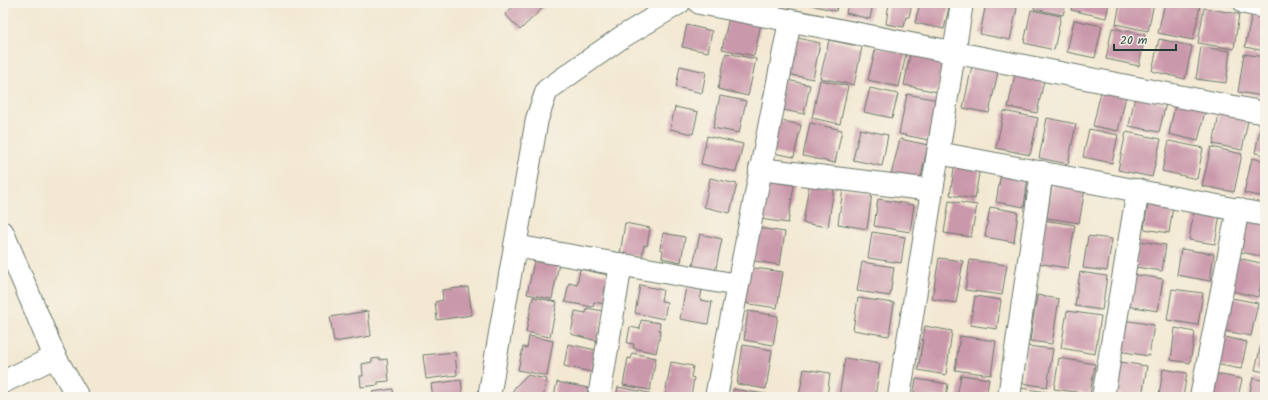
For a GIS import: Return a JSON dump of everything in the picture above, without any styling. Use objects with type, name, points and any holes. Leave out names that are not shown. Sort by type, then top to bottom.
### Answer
[{"type":"street","points":[[489,397],[537,119],[548,90],[622,37],[678,3],[699,3],[1265,112]]},
{"type":"street","points":[[899,397],[962,3]]},
{"type":"street","points":[[1245,3],[1265,7]]},
{"type":"street","points":[[716,397],[790,20]]},
{"type":"street","points":[[938,153],[1265,214]]},
{"type":"street","points":[[760,169],[932,190]]},
{"type":"street","points":[[1009,397],[1042,172]]},
{"type":"street","points":[[1103,397],[1138,190]]},
{"type":"street","points":[[1201,397],[1238,210]]},
{"type":"street","points":[[3,233],[55,357],[78,397]]},
{"type":"street","points":[[515,246],[738,285]]},
{"type":"street","points":[[599,397],[621,264]]},
{"type":"street","points":[[3,382],[55,357]]},
{"type":"building","points":[[512,3],[548,3],[520,30],[505,14],[515,5]]},
{"type":"building","points":[[811,3],[838,3],[836,11],[811,5]]},
{"type":"building","points":[[848,3],[873,3],[870,19],[846,13]]},
{"type":"building","points":[[889,3],[912,3],[909,17],[906,17],[904,27],[886,24]]},
{"type":"building","points":[[920,3],[950,3],[944,29],[915,23]]},
{"type":"building","points":[[986,3],[1017,8],[1010,40],[980,34]]},
{"type":"building","points":[[1035,3],[1066,3],[1063,15],[1034,9]]},
{"type":"building","points":[[1073,3],[1109,3],[1106,18],[1071,10]]},
{"type":"building","points":[[1120,3],[1154,3],[1148,31],[1116,24]]},
{"type":"building","points":[[1165,3],[1184,3],[1200,6],[1193,40],[1158,33]]},
{"type":"building","points":[[1204,8],[1239,14],[1234,49],[1198,43]]},
{"type":"building","points":[[1031,10],[1061,16],[1054,50],[1024,43]]},
{"type":"building","points":[[730,12],[762,19],[754,56],[722,49]]},
{"type":"building","points":[[1252,14],[1265,17],[1265,51],[1245,47]]},
{"type":"building","points":[[1074,20],[1102,26],[1095,58],[1067,52]]},
{"type":"building","points":[[687,25],[712,31],[708,52],[682,47]]},
{"type":"building","points":[[1112,28],[1145,35],[1139,66],[1106,59]]},
{"type":"building","points":[[789,36],[820,43],[813,79],[781,73]]},
{"type":"building","points":[[1159,39],[1192,46],[1185,79],[1152,71]]},
{"type":"building","points":[[829,40],[862,47],[854,85],[820,78]]},
{"type":"building","points":[[876,47],[906,54],[899,87],[868,80]]},
{"type":"building","points":[[1201,47],[1230,51],[1226,83],[1196,79]]},
{"type":"building","points":[[911,50],[944,57],[937,92],[904,85]]},
{"type":"building","points":[[726,53],[756,59],[748,96],[718,89]]},
{"type":"building","points":[[1244,54],[1265,57],[1263,96],[1238,92]]},
{"type":"building","points":[[680,66],[706,72],[702,93],[676,87]]},
{"type":"building","points":[[972,66],[998,72],[989,113],[963,108]]},
{"type":"building","points":[[1015,74],[1044,80],[1037,113],[1008,107]]},
{"type":"building","points":[[783,79],[810,85],[804,114],[777,109]]},
{"type":"building","points":[[820,80],[848,86],[840,124],[812,118]]},
{"type":"building","points":[[870,88],[898,94],[892,118],[864,112]]},
{"type":"building","points":[[1101,91],[1126,96],[1118,131],[1093,126]]},
{"type":"building","points":[[907,94],[938,100],[929,140],[899,134]]},
{"type":"building","points":[[720,96],[746,101],[739,133],[713,128]]},
{"type":"building","points":[[1135,96],[1166,103],[1159,132],[1129,126]]},
{"type":"building","points":[[1176,100],[1206,107],[1198,141],[1169,134]]},
{"type":"building","points":[[1221,105],[1250,111],[1242,150],[1213,144]]},
{"type":"building","points":[[675,107],[698,112],[693,134],[670,129]]},
{"type":"building","points":[[1004,111],[1038,118],[1030,155],[996,148]]},
{"type":"building","points":[[1047,118],[1076,124],[1068,164],[1039,158]]},
{"type":"building","points":[[775,119],[801,125],[794,157],[768,152]]},
{"type":"building","points":[[1262,119],[1265,119],[1265,155],[1255,153]]},
{"type":"building","points":[[810,123],[842,130],[835,163],[803,156]]},
{"type":"building","points":[[860,129],[888,135],[882,166],[853,160]]},
{"type":"building","points":[[1089,129],[1118,135],[1112,163],[1083,157]]},
{"type":"building","points":[[1126,132],[1161,139],[1152,177],[1118,170]]},
{"type":"building","points":[[707,136],[743,144],[736,172],[701,164]]},
{"type":"building","points":[[900,139],[928,145],[920,181],[891,175]]},
{"type":"building","points":[[1169,141],[1203,148],[1197,179],[1162,171]]},
{"type":"building","points":[[1211,147],[1242,154],[1234,192],[1202,186]]},
{"type":"building","points":[[1252,158],[1265,161],[1265,197],[1244,193]]},
{"type":"building","points":[[955,162],[980,166],[975,199],[950,195]]},
{"type":"building","points":[[1001,173],[1028,177],[1024,207],[996,202]]},
{"type":"building","points":[[710,178],[737,184],[730,213],[704,207]]},
{"type":"building","points":[[766,181],[794,185],[788,223],[760,219]]},
{"type":"building","points":[[809,184],[834,188],[828,227],[803,223]]},
{"type":"building","points":[[1052,184],[1085,189],[1079,223],[1047,218]]},
{"type":"building","points":[[843,189],[872,193],[867,229],[838,224]]},
{"type":"building","points":[[878,199],[914,205],[910,232],[874,226]]},
{"type":"building","points":[[949,201],[977,205],[971,237],[944,233]]},
{"type":"building","points":[[1148,203],[1173,206],[1169,233],[1144,229]]},
{"type":"building","points":[[990,207],[1018,212],[1014,242],[985,237]]},
{"type":"building","points":[[1194,210],[1220,214],[1215,244],[1189,240]]},
{"type":"building","points":[[1244,215],[1265,220],[1265,257],[1236,251]]},
{"type":"building","points":[[1044,220],[1075,225],[1068,268],[1037,263]]},
{"type":"building","points":[[625,223],[650,228],[647,246],[644,245],[642,257],[620,254]]},
{"type":"building","points":[[759,228],[785,232],[780,265],[754,261]]},
{"type":"building","points":[[872,232],[905,237],[901,263],[868,258]]},
{"type":"building","points":[[663,233],[685,237],[681,262],[662,258],[663,250],[660,249]]},
{"type":"building","points":[[700,234],[722,239],[715,272],[692,269]]},
{"type":"building","points":[[1088,236],[1112,239],[1107,271],[1083,268]]},
{"type":"building","points":[[1139,241],[1166,245],[1162,271],[1135,267]]},
{"type":"building","points":[[1181,249],[1214,254],[1210,281],[1177,275]]},
{"type":"building","points":[[939,258],[963,261],[956,303],[932,299]]},
{"type":"building","points":[[1238,258],[1265,264],[1258,297],[1231,291]]},
{"type":"building","points":[[544,260],[559,263],[552,299],[527,294],[534,261],[544,263]]},
{"type":"building","points":[[970,260],[1007,265],[1002,295],[965,290]]},
{"type":"building","points":[[862,262],[894,267],[890,296],[857,291]]},
{"type":"building","points":[[748,267],[783,272],[777,308],[743,303]]},
{"type":"building","points":[[580,269],[608,275],[604,293],[608,294],[605,304],[594,302],[593,307],[565,302],[569,283],[577,285]]},
{"type":"building","points":[[1080,272],[1107,276],[1102,310],[1075,306]]},
{"type":"building","points":[[1132,274],[1163,279],[1158,311],[1127,306]]},
{"type":"building","points":[[640,285],[663,290],[661,301],[667,302],[664,319],[635,313]]},
{"type":"building","points":[[468,287],[472,315],[437,320],[435,302],[443,300],[442,290]]},
{"type":"building","points":[[686,287],[702,290],[700,300],[712,302],[708,324],[680,319]]},
{"type":"building","points":[[1172,289],[1203,293],[1198,325],[1167,320]]},
{"type":"building","points":[[1037,295],[1059,299],[1052,344],[1030,341]]},
{"type":"building","points":[[975,296],[1001,300],[997,329],[970,325]]},
{"type":"building","points":[[533,297],[557,302],[550,337],[526,332]]},
{"type":"building","points":[[858,298],[894,303],[889,336],[853,330]]},
{"type":"building","points":[[1232,298],[1258,303],[1251,336],[1225,331]]},
{"type":"building","points":[[587,308],[603,311],[597,341],[571,334],[575,311],[586,313]]},
{"type":"building","points":[[368,311],[371,336],[334,342],[330,317]]},
{"type":"building","points":[[748,311],[778,316],[773,345],[744,340]]},
{"type":"building","points":[[1067,311],[1101,316],[1095,354],[1061,348]]},
{"type":"building","points":[[641,320],[660,323],[659,330],[661,330],[656,353],[633,348],[634,344],[627,343],[630,327],[640,329]]},
{"type":"building","points":[[1123,320],[1154,325],[1149,356],[1118,351]]},
{"type":"building","points":[[925,326],[952,331],[946,375],[918,370]]},
{"type":"building","points":[[1175,328],[1195,332],[1190,363],[1171,360]]},
{"type":"building","points":[[1265,330],[1265,340],[1262,339]]},
{"type":"building","points":[[529,336],[553,341],[547,376],[518,370],[523,347],[527,348]]},
{"type":"building","points":[[960,336],[996,341],[991,375],[955,370]]},
{"type":"building","points":[[1221,336],[1247,342],[1241,369],[1215,364]]},
{"type":"building","points":[[568,344],[596,350],[591,372],[564,366]]},
{"type":"building","points":[[743,345],[772,350],[766,389],[737,384]]},
{"type":"building","points":[[1261,345],[1265,346],[1265,372],[1255,370]]},
{"type":"building","points":[[1027,346],[1053,349],[1047,387],[1022,383]]},
{"type":"building","points":[[455,352],[457,375],[426,379],[423,355]]},
{"type":"building","points":[[632,353],[656,358],[650,390],[623,385],[628,358],[631,359]]},
{"type":"building","points":[[380,358],[380,360],[387,359],[389,381],[378,382],[378,385],[361,387],[360,376],[363,376],[362,364],[372,362],[372,359]]},
{"type":"building","points":[[845,358],[880,364],[875,397],[839,397]]},
{"type":"building","points":[[1059,358],[1095,364],[1090,394],[1054,389]]},
{"type":"building","points":[[671,362],[693,366],[691,377],[694,378],[691,397],[665,395]]},
{"type":"building","points":[[1120,362],[1147,366],[1142,397],[1114,394]]},
{"type":"building","points":[[804,369],[830,373],[827,397],[799,396]]},
{"type":"building","points":[[1163,369],[1187,373],[1183,397],[1159,396]]},
{"type":"building","points":[[1216,374],[1242,379],[1238,397],[1210,397]]},
{"type":"building","points":[[527,375],[547,379],[543,397],[509,397],[515,387]]},
{"type":"building","points":[[961,375],[989,379],[986,397],[957,397]]},
{"type":"building","points":[[1253,378],[1265,381],[1265,397],[1249,397]]},
{"type":"building","points":[[916,379],[948,384],[946,397],[913,397]]},
{"type":"building","points":[[461,380],[463,397],[433,397],[431,384]]},
{"type":"building","points":[[557,382],[588,388],[587,397],[554,397]]},
{"type":"building","points":[[618,387],[649,393],[649,397],[616,397]]},
{"type":"building","points":[[1020,388],[1047,392],[1046,397],[1019,397]]},
{"type":"building","points":[[393,389],[394,397],[373,397],[372,392]]},
{"type":"building","points":[[733,389],[771,395],[770,397],[732,397]]},
{"type":"building","points":[[1054,393],[1077,396],[1053,397]]}]
